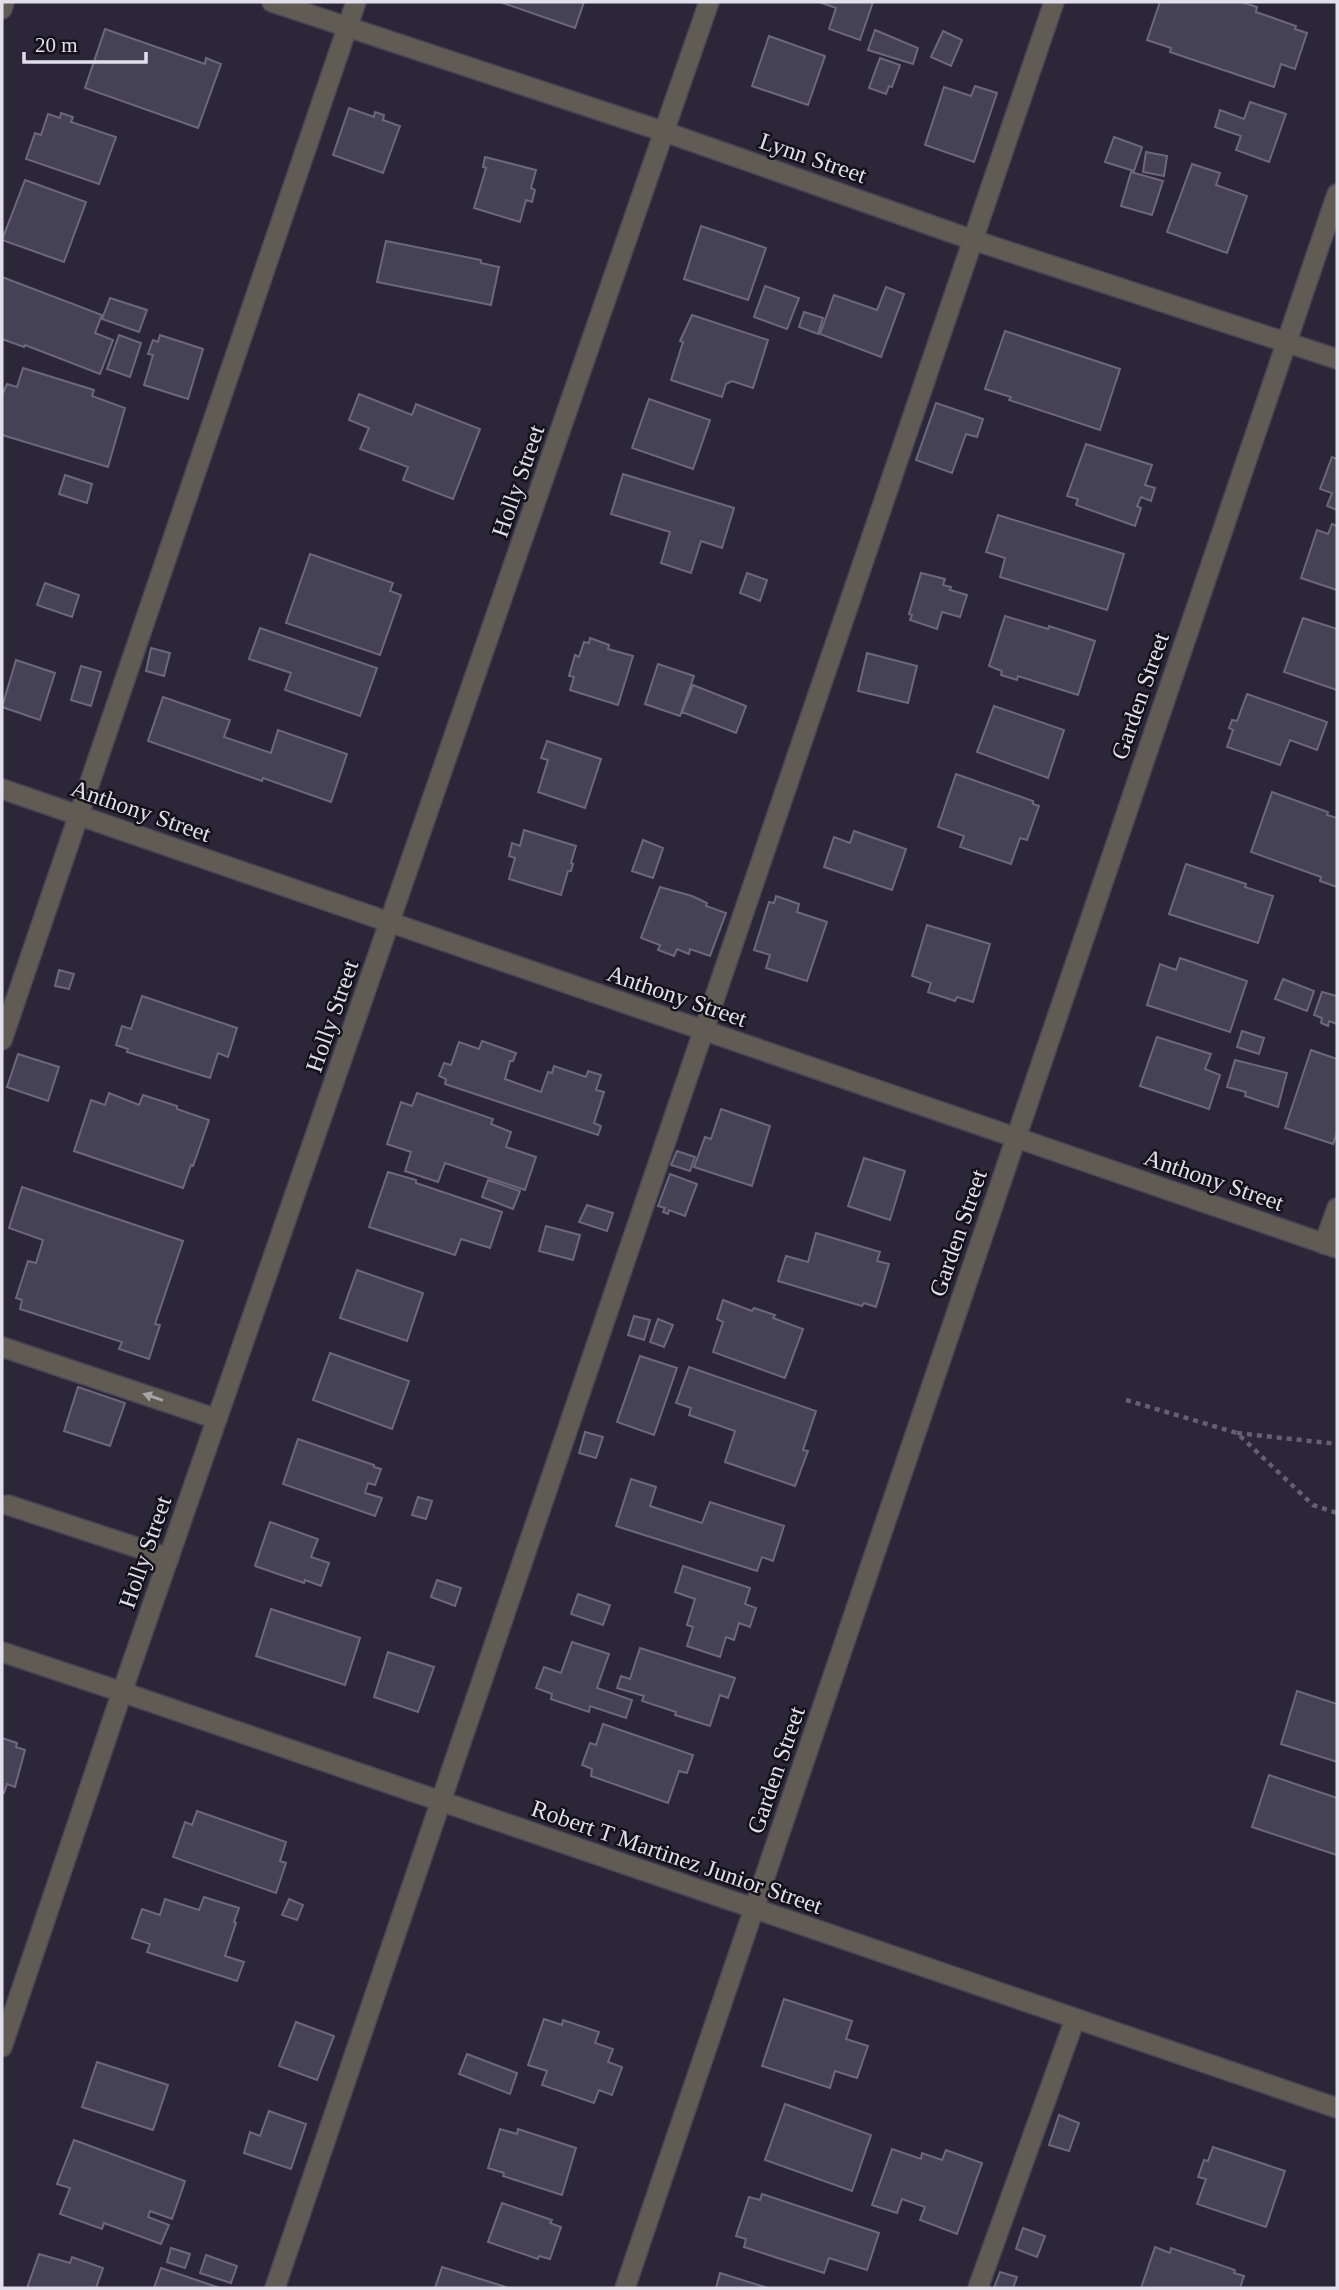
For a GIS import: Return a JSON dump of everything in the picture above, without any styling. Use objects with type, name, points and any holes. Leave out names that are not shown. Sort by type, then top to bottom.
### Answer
[{"type":"street","points":[[2,9],[4,2]]},
{"type":"street","name":"Lynn Street","points":[[272,2],[664,132],[973,240],[1337,359]]},
{"type":"street","points":[[2,1040],[355,2]]},
{"type":"street","name":"Holly Street","points":[[2,2047],[122,1692],[709,2]]},
{"type":"street","points":[[275,2288],[1054,2]]},
{"type":"street","name":"Garden Street","points":[[625,2288],[1337,194]]},
{"type":"street","name":"Anthony Street","points":[[2,789],[1331,1246]]},
{"type":"street","points":[[1331,1246],[1337,1208]]},
{"type":"street","points":[[2,1347],[217,1419]]},
{"type":"street","points":[[8,1505],[169,1558]]},
{"type":"street","name":"Robert T Martinez Junior Street","points":[[2,1652],[1337,2108]]},
{"type":"street","points":[[978,2288],[1075,2019]]},
{"type":"path","points":[[1126,1400],[1237,1433],[1337,1444]]},
{"type":"path","points":[[1237,1433],[1313,1505],[1337,1513]]},
{"type":"building","points":[[500,2],[584,2],[575,28]]},
{"type":"building","points":[[819,2],[873,2],[860,40],[829,29],[836,8]]},
{"type":"building","points":[[1160,2],[1241,2],[1257,7],[1256,12],[1296,26],[1295,29],[1307,33],[1295,69],[1281,64],[1274,87],[1170,52],[1171,48],[1147,40]]},
{"type":"building","points":[[105,29],[205,64],[206,58],[221,64],[198,128],[85,88]]},
{"type":"building","points":[[875,30],[918,48],[913,64],[868,50]]},
{"type":"building","points":[[943,31],[962,40],[951,66],[931,57]]},
{"type":"building","points":[[769,36],[825,56],[808,105],[752,86]]},
{"type":"building","points":[[880,58],[900,65],[892,87],[889,86],[886,94],[869,88]]},
{"type":"building","points":[[975,86],[997,93],[974,162],[925,145],[944,87],[971,96]]},
{"type":"building","points":[[1250,102],[1286,114],[1269,162],[1236,150],[1241,136],[1215,127],[1220,110],[1244,119]]},
{"type":"building","points":[[349,108],[374,117],[375,112],[384,115],[383,120],[400,126],[383,173],[333,155]]},
{"type":"building","points":[[61,113],[73,117],[71,122],[116,137],[99,184],[26,159],[35,133],[41,135],[48,114],[60,118]]},
{"type":"building","points":[[1114,137],[1142,147],[1134,171],[1105,162]]},
{"type":"building","points":[[1146,152],[1167,156],[1164,176],[1143,172]]},
{"type":"building","points":[[485,157],[536,170],[531,188],[535,190],[532,202],[526,200],[520,222],[474,208],[486,168],[483,167]]},
{"type":"building","points":[[1192,164],[1220,173],[1216,185],[1247,196],[1227,253],[1167,232]]},
{"type":"building","points":[[1131,172],[1163,181],[1152,215],[1121,206]]},
{"type":"building","points":[[25,180],[86,202],[64,262],[2,240]]},
{"type":"building","points":[[701,226],[766,248],[748,300],[684,279]]},
{"type":"building","points":[[386,241],[481,260],[481,263],[499,267],[491,305],[377,282]]},
{"type":"building","points":[[2,277],[102,315],[95,333],[113,340],[100,374],[2,339]]},
{"type":"building","points":[[765,286],[799,298],[787,329],[754,317]]},
{"type":"building","points":[[886,287],[904,294],[881,357],[820,334],[834,295],[877,310]]},
{"type":"building","points":[[110,298],[147,310],[139,332],[102,319]]},
{"type":"building","points":[[804,312],[823,318],[818,334],[799,327]]},
{"type":"building","points":[[692,315],[768,340],[753,388],[732,381],[726,384],[722,397],[671,380],[683,342],[680,341]]},
{"type":"building","points":[[1005,331],[1120,369],[1100,430],[1009,400],[1011,397],[985,389]]},
{"type":"building","points":[[119,335],[141,343],[130,377],[107,369]]},
{"type":"building","points":[[160,335],[203,349],[188,399],[144,385],[153,355],[148,354],[153,340],[158,342]]},
{"type":"building","points":[[23,368],[94,390],[92,396],[125,408],[108,467],[2,435],[2,395],[7,384],[17,387]]},
{"type":"building","points":[[359,394],[412,415],[416,404],[480,429],[453,499],[403,480],[408,467],[360,449],[369,428],[349,420]]},
{"type":"building","points":[[649,399],[710,420],[693,469],[632,448]]},
{"type":"building","points":[[936,403],[983,419],[977,437],[966,434],[952,473],[916,460]]},
{"type":"building","points":[[1086,444],[1152,465],[1145,485],[1155,488],[1151,501],[1141,497],[1137,506],[1141,508],[1135,526],[1076,505],[1078,499],[1067,496]]},
{"type":"building","points":[[1332,457],[1337,459],[1337,510],[1327,506],[1332,493],[1320,489]]},
{"type":"building","points":[[623,474],[734,508],[722,548],[701,541],[691,573],[661,563],[670,532],[611,514]]},
{"type":"building","points":[[65,475],[92,484],[87,503],[59,494]]},
{"type":"building","points":[[998,515],[1124,554],[1107,610],[1000,577],[1005,558],[986,552]]},
{"type":"building","points":[[1332,524],[1337,526],[1337,590],[1301,578],[1317,530],[1328,534]]},
{"type":"building","points":[[310,554],[393,583],[390,591],[401,595],[380,655],[286,623]]},
{"type":"building","points":[[747,573],[767,580],[760,601],[740,593]]},
{"type":"building","points":[[921,573],[945,579],[943,585],[967,595],[960,617],[942,612],[937,629],[910,620],[912,615],[909,614]]},
{"type":"building","points":[[45,583],[79,595],[72,617],[37,605]]},
{"type":"building","points":[[1005,616],[1048,629],[1049,626],[1095,641],[1078,695],[1018,676],[1017,680],[1001,675],[1002,671],[989,666]]},
{"type":"building","points":[[1303,618],[1337,629],[1337,690],[1284,672]]},
{"type":"building","points":[[260,628],[377,668],[360,716],[285,690],[291,673],[249,659]]},
{"type":"building","points":[[590,638],[609,645],[608,649],[633,656],[618,705],[570,690],[574,677],[569,676],[575,655],[579,657],[584,642],[589,643]]},
{"type":"building","points":[[151,648],[170,653],[164,676],[146,671]]},
{"type":"building","points":[[867,653],[917,666],[908,703],[858,691]]},
{"type":"building","points":[[16,660],[55,673],[40,720],[2,707]]},
{"type":"building","points":[[658,664],[694,676],[680,716],[645,704]]},
{"type":"building","points":[[81,666],[101,672],[91,706],[71,700]]},
{"type":"building","points":[[693,685],[746,706],[736,733],[682,712]]},
{"type":"building","points":[[1247,694],[1327,722],[1317,750],[1290,740],[1280,765],[1227,747],[1233,730],[1229,728],[1232,720],[1237,721]]},
{"type":"building","points":[[163,697],[230,720],[224,737],[271,753],[278,730],[347,754],[331,802],[148,741]]},
{"type":"building","points":[[994,706],[1064,730],[1048,778],[977,752]]},
{"type":"building","points":[[547,741],[601,759],[585,808],[538,792],[548,760],[541,758]]},
{"type":"building","points":[[956,774],[1033,801],[1033,804],[1039,806],[1027,840],[1020,838],[1011,864],[960,847],[964,836],[938,827]]},
{"type":"building","points":[[1272,792],[1328,812],[1327,815],[1337,818],[1337,887],[1320,881],[1321,877],[1251,852]]},
{"type":"building","points":[[524,830],[576,846],[571,871],[568,871],[561,895],[509,879],[515,858],[509,856],[512,843],[520,846]]},
{"type":"building","points":[[854,831],[906,849],[892,890],[824,867],[834,837],[850,843]]},
{"type":"building","points":[[643,840],[663,848],[653,878],[632,871]]},
{"type":"building","points":[[1186,864],[1273,896],[1258,943],[1169,914]]},
{"type":"building","points":[[660,887],[692,896],[707,903],[706,906],[726,913],[710,956],[690,949],[689,954],[677,949],[674,956],[658,950],[660,945],[641,938]]},
{"type":"building","points":[[776,896],[799,904],[797,912],[827,922],[807,981],[766,968],[770,955],[754,950],[769,902],[774,903]]},
{"type":"building","points":[[927,925],[990,944],[973,1002],[957,997],[955,1001],[928,992],[931,983],[912,976]]},
{"type":"building","points":[[1180,958],[1247,981],[1230,1032],[1147,1005],[1160,964],[1176,970]]},
{"type":"building","points":[[59,970],[74,974],[69,989],[55,986]]},
{"type":"building","points":[[1283,979],[1314,991],[1307,1011],[1275,999]]},
{"type":"building","points":[[1322,992],[1337,996],[1337,1024],[1329,1021],[1328,1026],[1321,1023],[1322,1018],[1314,1015]]},
{"type":"building","points":[[142,996],[237,1028],[228,1057],[218,1053],[210,1078],[127,1052],[128,1049],[116,1045],[122,1026],[131,1029]]},
{"type":"building","points":[[1242,1031],[1264,1038],[1259,1054],[1237,1047]]},
{"type":"building","points":[[1157,1037],[1211,1054],[1205,1069],[1220,1075],[1209,1109],[1140,1086]]},
{"type":"building","points":[[482,1041],[516,1053],[513,1061],[510,1061],[505,1079],[541,1092],[548,1072],[552,1073],[554,1066],[586,1077],[588,1071],[601,1075],[596,1090],[604,1092],[594,1123],[601,1126],[598,1135],[445,1084],[446,1079],[439,1076],[444,1063],[451,1065],[459,1042],[479,1049]]},
{"type":"building","points":[[1311,1050],[1337,1059],[1337,1132],[1333,1144],[1285,1128]]},
{"type":"building","points":[[18,1054],[59,1067],[48,1101],[7,1087]]},
{"type":"building","points":[[1235,1060],[1287,1073],[1278,1107],[1245,1096],[1246,1092],[1227,1087]]},
{"type":"building","points":[[109,1093],[139,1105],[143,1095],[209,1120],[183,1188],[74,1151],[91,1100],[105,1105]]},
{"type":"building","points":[[417,1093],[493,1119],[491,1124],[511,1132],[506,1147],[536,1157],[525,1190],[445,1163],[438,1182],[405,1171],[411,1152],[387,1144],[401,1102],[412,1106]]},
{"type":"building","points":[[721,1109],[770,1126],[752,1186],[694,1167],[705,1137],[711,1139]]},
{"type":"building","points":[[677,1151],[695,1157],[690,1171],[671,1165]]},
{"type":"building","points":[[864,1158],[905,1171],[890,1220],[848,1206]]},
{"type":"building","points":[[388,1172],[502,1212],[490,1248],[461,1239],[455,1255],[369,1227]]},
{"type":"building","points":[[670,1174],[697,1184],[685,1216],[669,1210],[668,1214],[663,1212],[665,1208],[658,1206]]},
{"type":"building","points":[[488,1180],[520,1191],[513,1209],[482,1197]]},
{"type":"building","points":[[22,1187],[183,1241],[155,1324],[160,1325],[149,1359],[119,1349],[122,1342],[20,1309],[22,1300],[16,1298],[28,1261],[36,1263],[43,1240],[9,1228]]},
{"type":"building","points":[[587,1205],[613,1213],[607,1231],[579,1222]]},
{"type":"building","points":[[546,1226],[580,1235],[573,1260],[539,1251]]},
{"type":"building","points":[[816,1233],[880,1252],[877,1261],[889,1264],[876,1307],[864,1303],[862,1306],[778,1281],[786,1256],[808,1262]]},
{"type":"building","points":[[357,1270],[423,1293],[407,1341],[340,1318]]},
{"type":"building","points":[[723,1300],[752,1311],[754,1308],[775,1315],[773,1318],[803,1329],[785,1378],[713,1352],[723,1322],[717,1319]]},
{"type":"building","points":[[634,1316],[650,1320],[644,1340],[628,1335]]},
{"type":"building","points":[[658,1319],[673,1325],[664,1347],[650,1342]]},
{"type":"building","points":[[330,1353],[409,1381],[392,1429],[313,1400]]},
{"type":"building","points":[[640,1356],[677,1368],[654,1435],[617,1422]]},
{"type":"building","points":[[689,1367],[816,1411],[803,1450],[808,1451],[795,1486],[725,1462],[735,1431],[689,1415],[691,1408],[676,1403]]},
{"type":"building","points":[[78,1387],[125,1403],[110,1446],[64,1431]]},
{"type":"building","points":[[585,1432],[603,1437],[596,1458],[579,1453]]},
{"type":"building","points":[[298,1439],[381,1469],[375,1485],[368,1483],[365,1493],[382,1498],[375,1516],[283,1484]]},
{"type":"building","points":[[631,1479],[656,1487],[650,1506],[702,1523],[710,1502],[784,1526],[773,1561],[762,1557],[757,1571],[616,1526]]},
{"type":"building","points":[[418,1497],[432,1501],[426,1519],[412,1515]]},
{"type":"building","points":[[270,1522],[318,1539],[311,1557],[329,1563],[321,1586],[255,1566]]},
{"type":"building","points":[[683,1566],[750,1588],[745,1604],[756,1608],[750,1627],[739,1623],[734,1640],[726,1637],[720,1657],[687,1646],[693,1627],[687,1625],[695,1599],[675,1592]]},
{"type":"building","points":[[437,1580],[461,1588],[455,1606],[431,1597]]},
{"type":"building","points":[[578,1594],[610,1605],[603,1625],[571,1614]]},
{"type":"building","points":[[271,1609],[360,1638],[345,1685],[256,1656]]},
{"type":"building","points":[[572,1642],[609,1654],[597,1688],[632,1700],[626,1718],[590,1706],[589,1712],[551,1699],[552,1694],[536,1688],[544,1667],[561,1673]]},
{"type":"building","points":[[640,1648],[735,1678],[728,1698],[720,1695],[710,1726],[675,1715],[676,1712],[642,1701],[644,1696],[617,1688],[621,1676],[630,1679]]},
{"type":"building","points":[[388,1652],[434,1667],[418,1712],[374,1697]]},
{"type":"building","points":[[1297,1691],[1337,1704],[1337,1762],[1281,1744]]},
{"type":"building","points":[[603,1724],[693,1755],[687,1773],[679,1771],[668,1803],[591,1776],[592,1769],[582,1765],[590,1743],[596,1745]]},
{"type":"building","points":[[2,1738],[17,1743],[16,1747],[25,1750],[15,1787],[7,1784],[4,1793],[2,1792]]},
{"type":"building","points":[[1269,1775],[1337,1798],[1337,1855],[1252,1827]]},
{"type":"building","points":[[197,1811],[286,1842],[280,1861],[286,1863],[276,1893],[173,1857],[185,1822],[192,1825]]},
{"type":"building","points":[[204,1897],[239,1908],[225,1956],[244,1962],[237,1981],[147,1952],[150,1944],[132,1938],[142,1909],[160,1915],[165,1899],[199,1910]]},
{"type":"building","points":[[289,1899],[303,1905],[297,1920],[282,1915]]},
{"type":"building","points":[[784,1999],[852,2021],[846,2039],[868,2046],[857,2078],[835,2071],[830,2088],[762,2066]]},
{"type":"building","points":[[544,2019],[562,2025],[563,2020],[599,2032],[595,2043],[613,2049],[608,2062],[622,2067],[612,2095],[599,2090],[594,2103],[542,2085],[547,2071],[528,2065]]},
{"type":"building","points":[[296,2022],[334,2036],[317,2080],[279,2066]]},
{"type":"building","points":[[467,2054],[517,2073],[510,2094],[459,2074]]},
{"type":"building","points":[[97,2062],[168,2085],[153,2130],[82,2107]]},
{"type":"building","points":[[785,2104],[871,2135],[852,2191],[765,2160]]},
{"type":"building","points":[[269,2111],[306,2124],[291,2169],[244,2153],[250,2132],[260,2136]]},
{"type":"building","points":[[1059,2115],[1079,2123],[1069,2151],[1049,2145]]},
{"type":"building","points":[[500,2129],[517,2134],[518,2129],[576,2148],[562,2195],[503,2176],[504,2173],[488,2168]]},
{"type":"building","points":[[74,2140],[185,2181],[172,2219],[150,2211],[148,2217],[169,2225],[161,2244],[104,2223],[102,2229],[60,2214],[70,2188],[57,2184]]},
{"type":"building","points":[[1213,2147],[1285,2171],[1266,2227],[1197,2204],[1206,2179],[1198,2177],[1204,2160],[1208,2161]]},
{"type":"building","points":[[892,2149],[921,2159],[922,2153],[942,2160],[946,2150],[982,2163],[957,2234],[920,2220],[925,2207],[902,2199],[897,2213],[872,2205]]},
{"type":"building","points":[[762,2194],[879,2233],[867,2270],[829,2258],[824,2273],[744,2247],[746,2239],[736,2236],[749,2197],[760,2200]]},
{"type":"building","points":[[502,2203],[552,2220],[550,2223],[561,2227],[550,2259],[539,2256],[538,2259],[488,2242]]},
{"type":"building","points":[[1023,2228],[1045,2236],[1037,2257],[1016,2249]]},
{"type":"building","points":[[1155,2247],[1170,2253],[1171,2248],[1235,2270],[1234,2273],[1244,2276],[1240,2288],[1141,2288]]},
{"type":"building","points":[[171,2248],[190,2254],[185,2268],[167,2262]]},
{"type":"building","points":[[39,2254],[70,2263],[72,2257],[103,2268],[96,2288],[27,2288]]},
{"type":"building","points":[[206,2255],[237,2266],[231,2283],[200,2273]]},
{"type":"building","points":[[442,2267],[509,2288],[435,2288]]},
{"type":"building","points":[[161,2268],[220,2288],[154,2288]]},
{"type":"building","points":[[1000,2272],[1017,2277],[1013,2288],[994,2288]]},
{"type":"building","points":[[720,2273],[768,2288],[716,2288]]}]
